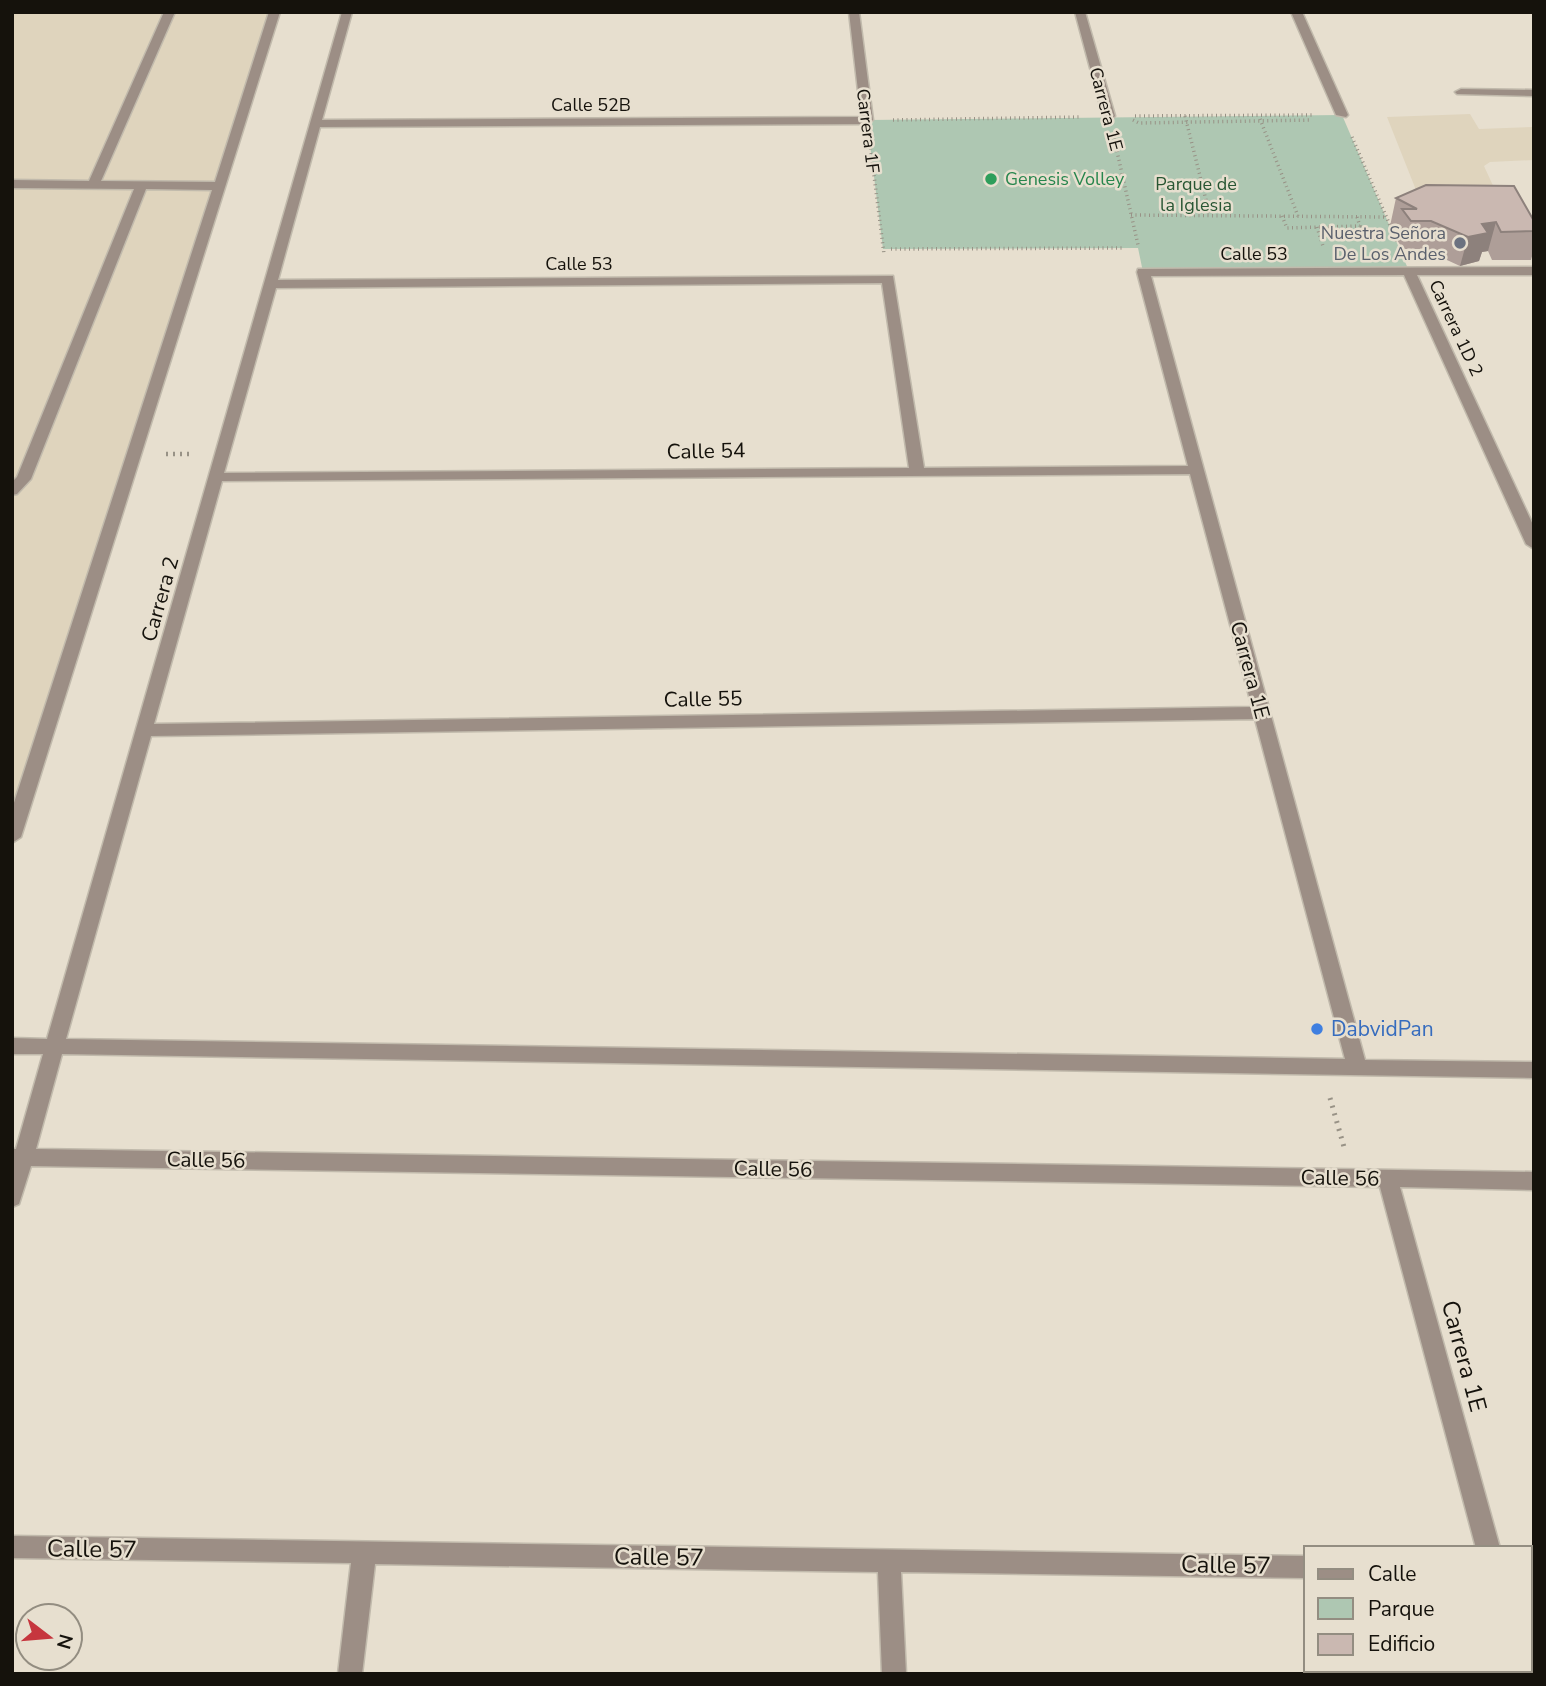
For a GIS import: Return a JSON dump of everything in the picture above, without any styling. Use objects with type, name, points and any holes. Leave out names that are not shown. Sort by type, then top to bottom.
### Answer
[{"type":"street","points":[[93,185],[170,12]]},
{"type":"street","points":[[12,837],[275,12]]},
{"type":"street","name":"Carrera 2","points":[[12,1198],[18,1157],[54,1046],[145,730],[347,12]]},
{"type":"street","name":"Carrera 1F","points":[[854,12],[867,120]]},
{"type":"street","name":"Carrera 1E","points":[[1080,12],[1109,116]]},
{"type":"street","points":[[1296,12],[1342,115]]},
{"type":"street","points":[[1461,92],[1534,93]]},
{"type":"street","name":"Calle 52B","points":[[316,124],[867,120]]},
{"type":"street","points":[[12,184],[220,186]]},
{"type":"street","points":[[12,491],[24,479],[141,186]]},
{"type":"street","name":"Carrera 1D 2","points":[[1409,271],[1534,544]]},
{"type":"street","name":"Calle 53","points":[[1143,272],[1534,271]]},
{"type":"street","name":"Carrera 1E","points":[[1143,272],[1357,1067]]},
{"type":"street","name":"Calle 53","points":[[270,284],[888,279],[917,470]]},
{"type":"street","name":"Calle 54","points":[[216,477],[1196,470]]},
{"type":"street","name":"Calle 55","points":[[145,730],[1262,713]]},
{"type":"street","points":[[12,1046],[1534,1070]]},
{"type":"street","name":"Calle 56","points":[[18,1157],[1534,1181]]},
{"type":"street","name":"Carrera 1E","points":[[1388,1179],[1487,1546]]},
{"type":"street","name":"Calle 57","points":[[12,1547],[364,1555],[1304,1567]]},
{"type":"street","points":[[350,1674],[364,1555]]},
{"type":"street","points":[[890,1560],[894,1674]]},
{"type":"path","name":"Carrera 1D 2","points":[[1342,115],[1409,271]]},
{"type":"path","name":"Carrera 1E","points":[[1109,116],[1139,248]]},
{"type":"path","points":[[1127,116],[1139,124],[1320,120]]},
{"type":"path","points":[[1185,116],[1210,216]]},
{"type":"path","points":[[1259,116],[1298,216]]},
{"type":"path","name":"Carrera 1F","points":[[867,120],[883,249],[1139,248]]},
{"type":"path","points":[[1132,215],[1386,217]]},
{"type":"path","points":[[1282,216],[1287,228],[1360,226],[1357,217]]},
{"type":"path","points":[[135,455],[223,454]]},
{"type":"path","points":[[1322,1067],[1352,1178]]},
{"type":"shaded area","points":[[12,12],[275,12],[12,837]]},
{"type":"shaded area","points":[[1470,114],[1479,129],[1534,127],[1534,160],[1490,162],[1484,166],[1506,214],[1416,190],[1387,117]]},
{"type":"green space","name":"Parque de la Iglesia","points":[[1342,115],[1409,271],[1143,272],[1138,248],[883,249],[867,120]]},
{"type":"building","points":[[1426,185],[1514,186],[1534,221],[1534,231],[1501,232],[1496,222],[1482,224],[1488,233],[1468,237],[1431,221],[1411,221],[1402,209],[1417,209],[1396,198]]},
{"type":"place","name":"Genesis Volley","points":[[991,179]]},
{"type":"place","name":"Nuestra Señora De Los Andes","points":[[1460,243]]},
{"type":"place","name":"DabvidPan","points":[[1317,1029]]}]
